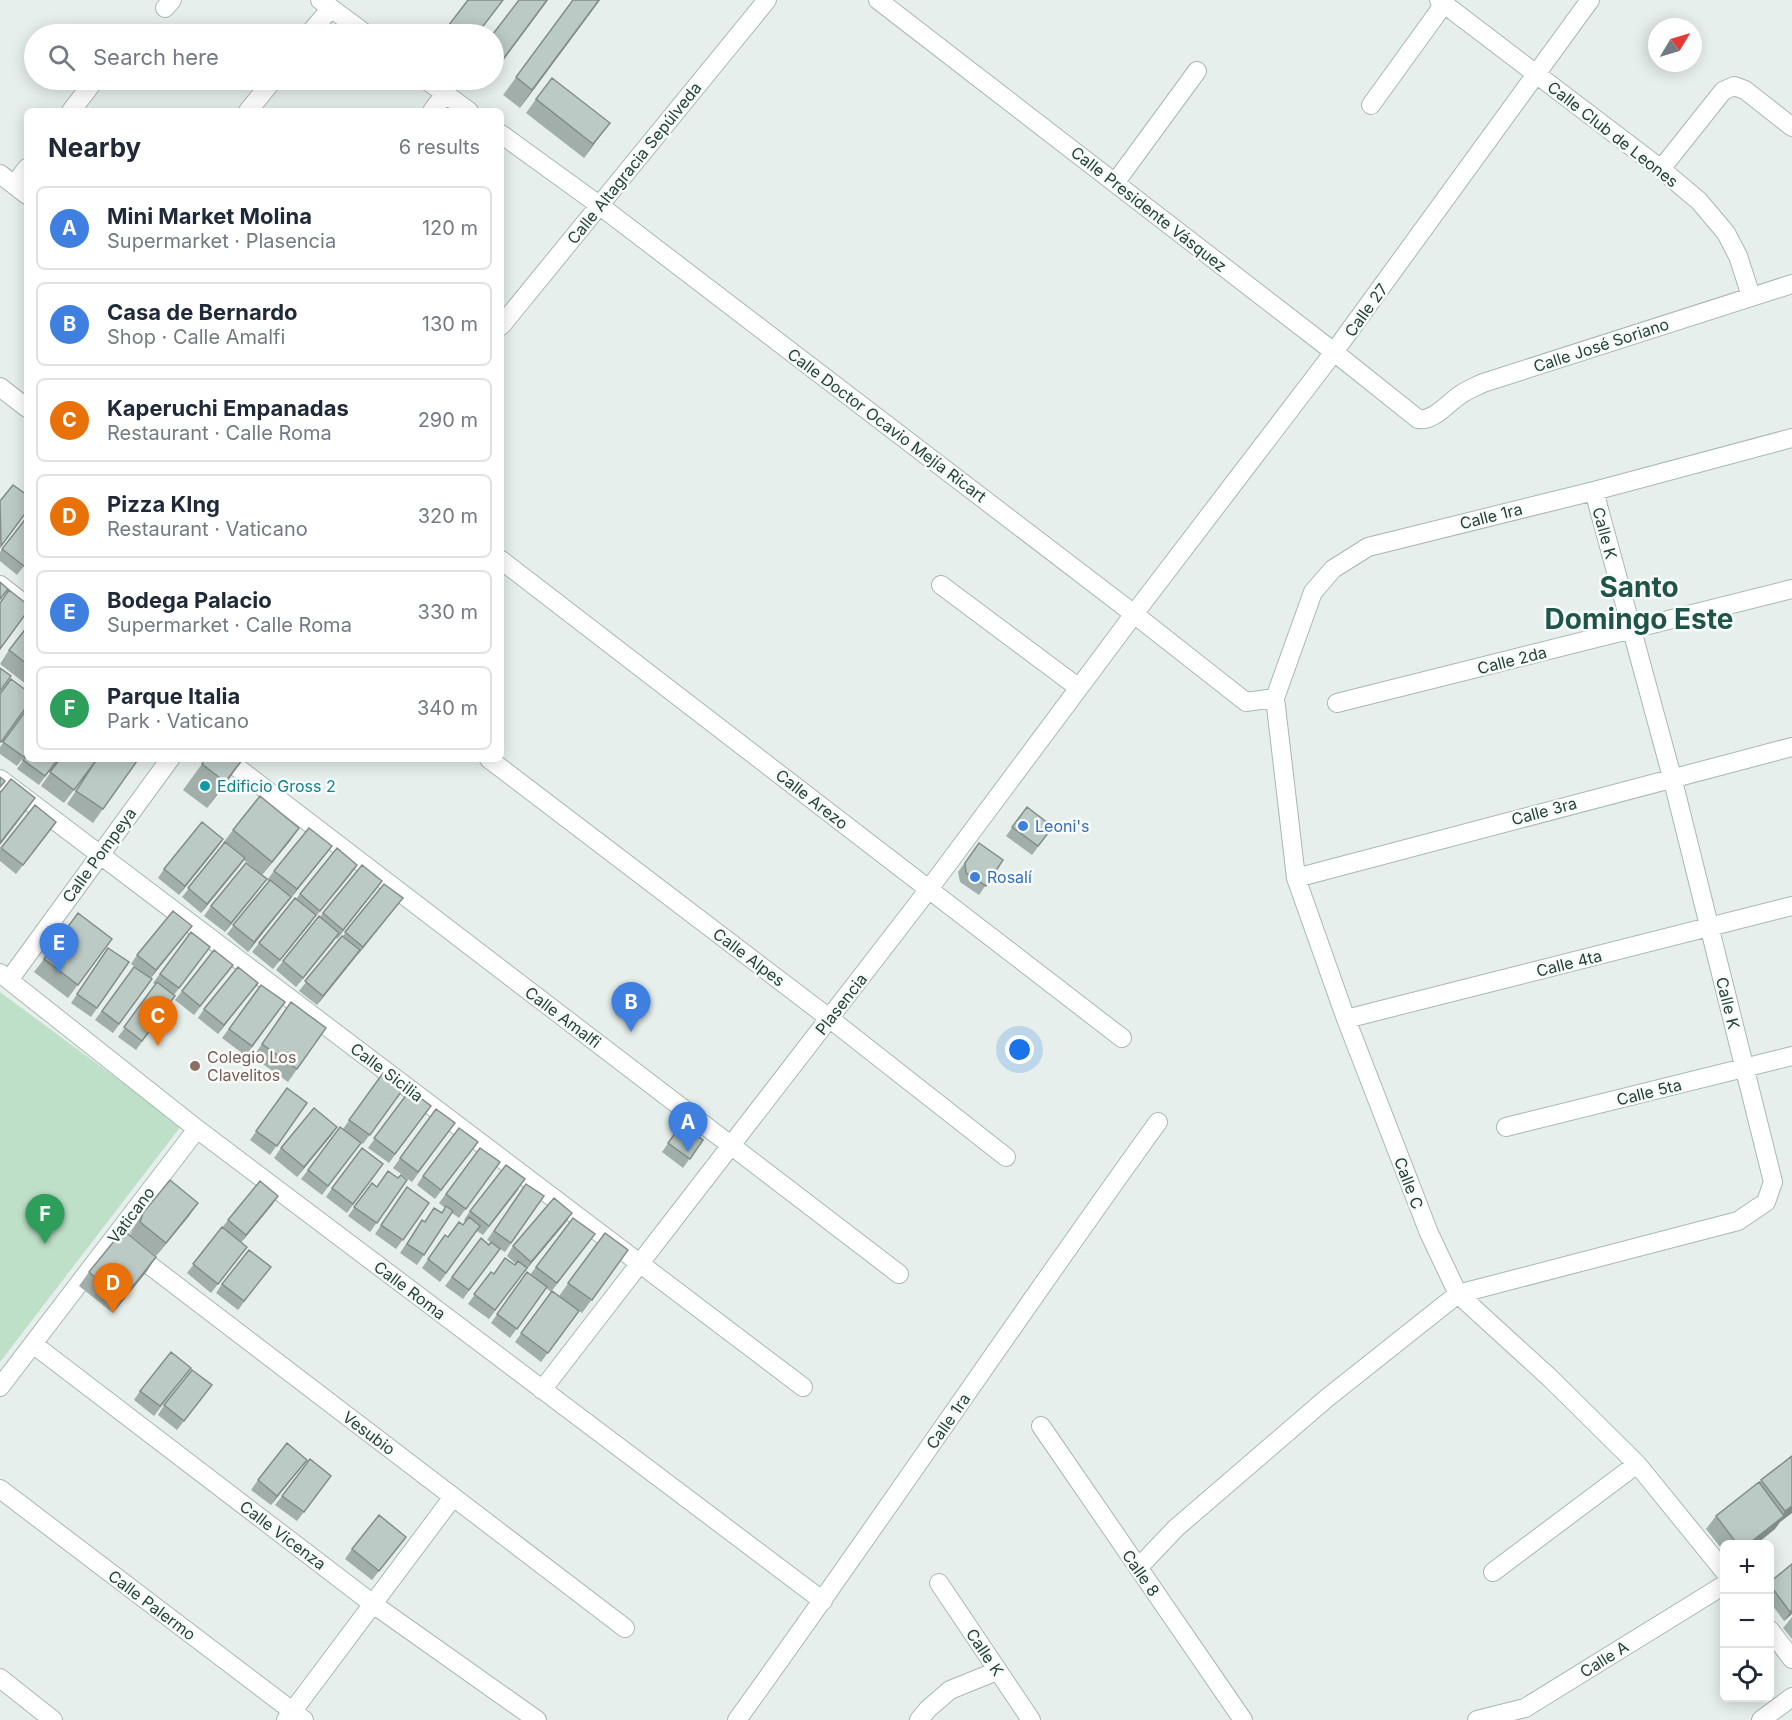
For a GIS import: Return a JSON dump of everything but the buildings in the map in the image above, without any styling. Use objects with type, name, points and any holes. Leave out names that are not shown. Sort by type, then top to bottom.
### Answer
[{"type":"street","name":"Calle Altagracia Sepúlveda","points":[[504,322],[767,0]]},
{"type":"street","name":"Calle Presidente Vásquez","points":[[878,0],[1418,419]]},
{"type":"street","name":"Calle 27","points":[[1134,614],[1334,352],[1590,0]]},
{"type":"street","points":[[1371,105],[1441,2]]},
{"type":"street","name":"Calle Club de Leones","points":[[1441,2],[1661,169],[1699,201],[1726,233],[1738,256],[1751,296]]},
{"type":"street","points":[[314,24],[325,4],[352,24]]},
{"type":"street","points":[[1115,183],[1197,71]]},
{"type":"street","points":[[1661,169],[1724,91],[1734,86],[1745,90],[1792,127]]},
{"type":"street","points":[[73,108],[87,90]]},
{"type":"street","points":[[250,108],[265,90]]},
{"type":"street","points":[[440,90],[465,108]]},
{"type":"street","points":[[434,108],[445,94]]},
{"type":"street","name":"Calle Doctor Ocavio Mejía Ricart","points":[[504,136],[599,205],[1246,702],[1275,698]]},
{"type":"street","points":[[14,184],[24,172]]},
{"type":"street","name":"Calle José Soriano","points":[[1418,419],[1430,418],[1460,395],[1483,383],[1792,284]]},
{"type":"street","points":[[0,387],[24,406]]},
{"type":"street","name":"Calle 1ra","points":[[1275,698],[1313,592],[1333,569],[1368,547],[1594,491],[1792,438]]},
{"type":"street","name":"Calle K","points":[[1458,1294],[1738,1221],[1766,1202],[1773,1182],[1672,777],[1594,491]]},
{"type":"street","name":"Calle Arezo","points":[[504,562],[1122,1038]]},
{"type":"street","points":[[0,585],[24,604]]},
{"type":"street","points":[[941,585],[1079,688]]},
{"type":"street","name":"Calle 2da","points":[[1337,703],[1792,589]]},
{"type":"street","name":"Plasencia","points":[[542,1390],[929,889],[1134,614]]},
{"type":"street","name":"Calle C","points":[[1275,698],[1296,878],[1346,1019],[1429,1233],[1458,1294],[1550,1378],[1637,1464],[1720,1565]]},
{"type":"street","name":"Calle 3ra","points":[[1296,878],[1792,747]]},
{"type":"street","name":"Calle Pompeya","points":[[4,976],[168,762]]},
{"type":"street","name":"Calle Amalfi","points":[[230,762],[899,1274]]},
{"type":"street","name":"Calle Alpes","points":[[493,762],[829,1018],[1006,1157]]},
{"type":"street","name":"Calle Sicilia","points":[[0,779],[803,1387]]},
{"type":"street","name":"Calle 4ta","points":[[1346,1019],[1792,906]]},
{"type":"street","name":"Calle Roma","points":[[4,976],[197,1129],[823,1601]]},
{"type":"street","name":"Calle 5ta","points":[[1506,1128],[1792,1056]]},
{"type":"street","name":"Calle 1ra","points":[[736,1720],[823,1601],[1083,1226],[1158,1122]]},
{"type":"street","name":"Vaticano","points":[[0,1387],[197,1129]]},
{"type":"street","name":"Vesubio","points":[[114,1238],[625,1628]]},
{"type":"street","points":[[1138,1568],[1176,1528],[1318,1406],[1458,1294]]},
{"type":"street","name":"Calle Vicenza","points":[[33,1344],[373,1604],[537,1720]]},
{"type":"street","name":"Calle 8","points":[[1041,1426],[1243,1720]]},
{"type":"street","points":[[1493,1572],[1637,1464]]},
{"type":"street","name":"Calle Palermo","points":[[0,1489],[294,1717]]},
{"type":"street","points":[[294,1717],[373,1604],[453,1497]]},
{"type":"street","name":"Calle K","points":[[939,1583],[1031,1720]]},
{"type":"street","name":"Calle A","points":[[1478,1720],[1525,1708],[1720,1587]]},
{"type":"street","points":[[1774,1635],[1792,1659]]},
{"type":"street","points":[[919,1720],[950,1690],[997,1671]]},
{"type":"street","points":[[0,1678],[53,1720]]},
{"type":"street","points":[[1761,1720],[1792,1697]]},
{"type":"green space","points":[[0,992],[181,1126],[0,1362]]},
{"type":"place","name":"Edificio Gross 2","points":[[205,786]]},
{"type":"place","name":"Leoni's","points":[[1023,826]]},
{"type":"place","name":"Rosalí","points":[[975,877]]},
{"type":"place","name":"Bodega Palacio","points":[[59,973]]},
{"type":"place","name":"Casa de Bernardo","points":[[631,1032]]},
{"type":"place","name":"Kaperuchi Empanadas","points":[[158,1046]]},
{"type":"place","name":"Colegio Los Clavelitos","points":[[195,1066]]},
{"type":"place","name":"Mini Market Molina","points":[[688,1152]]},
{"type":"place","name":"Parque Italia","points":[[45,1244]]},
{"type":"place","name":"Pizza KIng","points":[[113,1313]]},
{"type":"district","name":"Santo Domingo Este","points":[[1639,603]]}]
